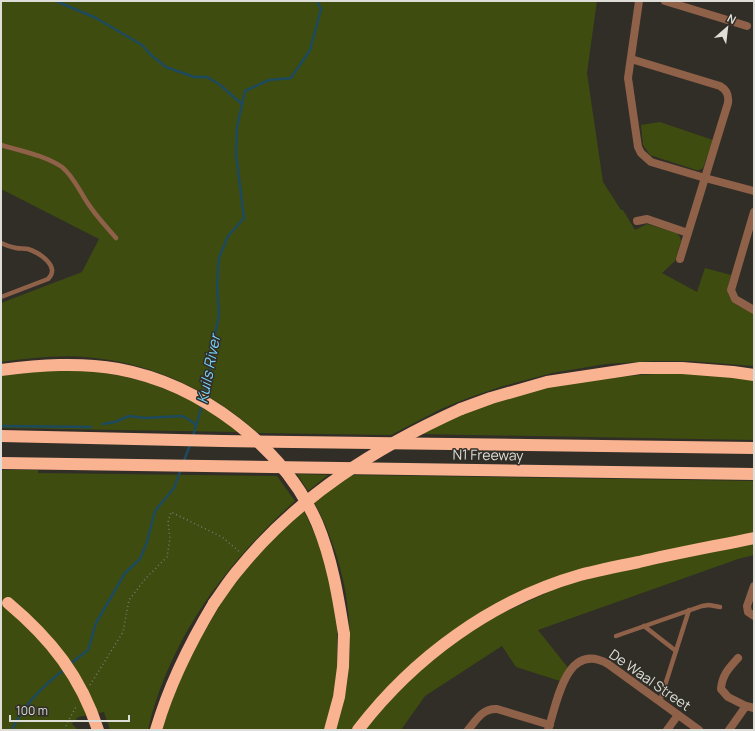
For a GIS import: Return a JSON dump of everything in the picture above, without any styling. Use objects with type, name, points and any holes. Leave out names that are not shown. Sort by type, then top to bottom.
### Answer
[{"type":"highway","points":[[1,370],[61,364],[100,366],[144,375],[166,383],[228,416],[276,461],[299,491],[316,522],[329,555],[332,569],[344,634],[344,667],[339,697],[330,730]]},
{"type":"highway","points":[[156,730],[162,709],[197,631],[214,603],[238,569],[282,523],[336,478],[388,445],[425,425],[461,409],[492,398],[547,382],[640,368],[682,368],[754,374]]},
{"type":"highway","name":"N1 Freeway","points":[[1,436],[159,440],[754,448]]},
{"type":"highway","name":"N1 Freeway","points":[[1,463],[754,474]]},
{"type":"highway","points":[[358,730],[390,692],[425,659],[465,630],[504,606],[542,588],[580,575],[754,538]]},
{"type":"highway","points":[[5,600],[24,616],[50,643],[67,664],[90,707],[98,730]]},
{"type":"street","points":[[639,1],[628,78],[638,147],[641,153],[651,162],[754,191]]},
{"type":"street","points":[[665,1],[747,26]]},
{"type":"street","points":[[631,59],[720,86],[727,92],[728,96],[728,103],[680,260]]},
{"type":"street","points":[[754,212],[731,290],[735,299],[754,310]]},
{"type":"street","points":[[637,221],[647,219],[688,233]]},
{"type":"street","points":[[754,586],[747,606],[748,612],[754,616]]},
{"type":"street","points":[[738,658],[727,670],[721,689],[728,697],[746,706],[754,708]]},
{"type":"street","name":"De Waal Street","points":[[549,728],[566,675],[575,664],[584,660],[593,659],[604,661],[699,730]]},
{"type":"street","points":[[729,730],[746,706]]},
{"type":"street","points":[[468,730],[485,711],[491,709],[497,709],[549,728]]},
{"type":"street","points":[[667,730],[678,715]]},
{"type":"lane","points":[[1,146],[36,155],[51,161],[62,168],[70,175],[87,203],[116,238]]},
{"type":"lane","points":[[1,243],[16,248],[29,250],[46,260],[51,265],[53,270],[52,275],[48,279],[1,297]]},
{"type":"lane","points":[[616,636],[689,610],[709,605],[720,607]]},
{"type":"lane","points":[[660,701],[689,610]]},
{"type":"lane","points":[[644,626],[676,651]]},
{"type":"path","points":[[87,690],[123,632],[129,600],[146,578],[167,557],[170,538],[168,522],[171,512],[222,537],[242,553]]},
{"type":"path","points":[[65,730],[66,723],[79,703]]},
{"type":"green space","points":[[1,1],[597,1],[587,73],[603,182],[635,230],[647,224],[677,233],[680,237],[681,241],[675,261],[662,273],[697,292],[705,268],[731,275],[728,291],[729,296],[736,304],[754,314],[754,366],[689,361],[655,361],[606,364],[552,373],[500,387],[468,398],[441,409],[391,435],[258,433],[240,418],[203,393],[162,374],[140,367],[95,358],[72,356],[1,362],[1,303],[82,272],[99,239],[1,189]]},
{"type":"green space","points":[[660,122],[713,140],[703,168],[696,170],[650,155],[643,145],[641,125]]},
{"type":"green space","points":[[52,370],[104,373],[136,379],[152,384],[202,406],[238,432],[1,428],[1,376]]},
{"type":"green space","points":[[656,374],[689,374],[754,379],[754,440],[419,434],[480,407],[534,390],[589,380]]},
{"type":"green space","points":[[1,470],[38,470],[38,473],[277,476],[295,501],[246,550],[224,576],[204,604],[170,664],[148,730],[110,730],[104,712],[78,717],[72,724],[78,730],[1,730]]},
{"type":"green space","points":[[297,474],[328,475],[308,491]]},
{"type":"green space","points":[[351,475],[754,481],[754,534],[586,570],[458,630],[353,730],[336,730],[344,701],[348,672],[350,643],[349,614],[337,557],[327,529],[314,502]]},
{"type":"green space","points":[[304,511],[324,557],[337,621],[337,670],[332,702],[324,730],[161,730],[186,663],[230,588],[272,540]]},
{"type":"green space","points":[[754,543],[754,555],[738,559],[538,630],[569,669],[563,682],[516,667],[502,646],[425,696],[401,730],[365,730],[394,696],[437,655],[485,622],[509,610],[555,589],[597,576]]},
{"type":"waterway","points":[[56,1],[96,18],[142,45],[150,54],[166,67],[194,77],[207,77],[219,84],[242,104]]},
{"type":"waterway","name":"Kuils River","points":[[204,398],[213,360],[214,341],[219,314],[217,286],[219,258],[228,236],[244,218],[236,154],[237,127],[245,91],[269,80],[291,78],[310,50],[321,9],[317,1]]},
{"type":"waterway","name":"Kuils River","points":[[193,436],[202,405]]},
{"type":"waterway","points":[[103,424],[115,422],[129,416],[145,418],[182,416],[196,425]]},
{"type":"waterway","points":[[1,426],[91,427]]},
{"type":"waterway","name":"Kuils River","points":[[183,463],[190,445]]},
{"type":"waterway","name":"Kuils River","points":[[70,664],[88,650],[96,623],[125,573],[140,559],[147,542],[155,511],[174,488],[181,469]]},
{"type":"waterway","name":"Kuils River","points":[[12,730],[28,704],[49,682],[65,669]]}]
